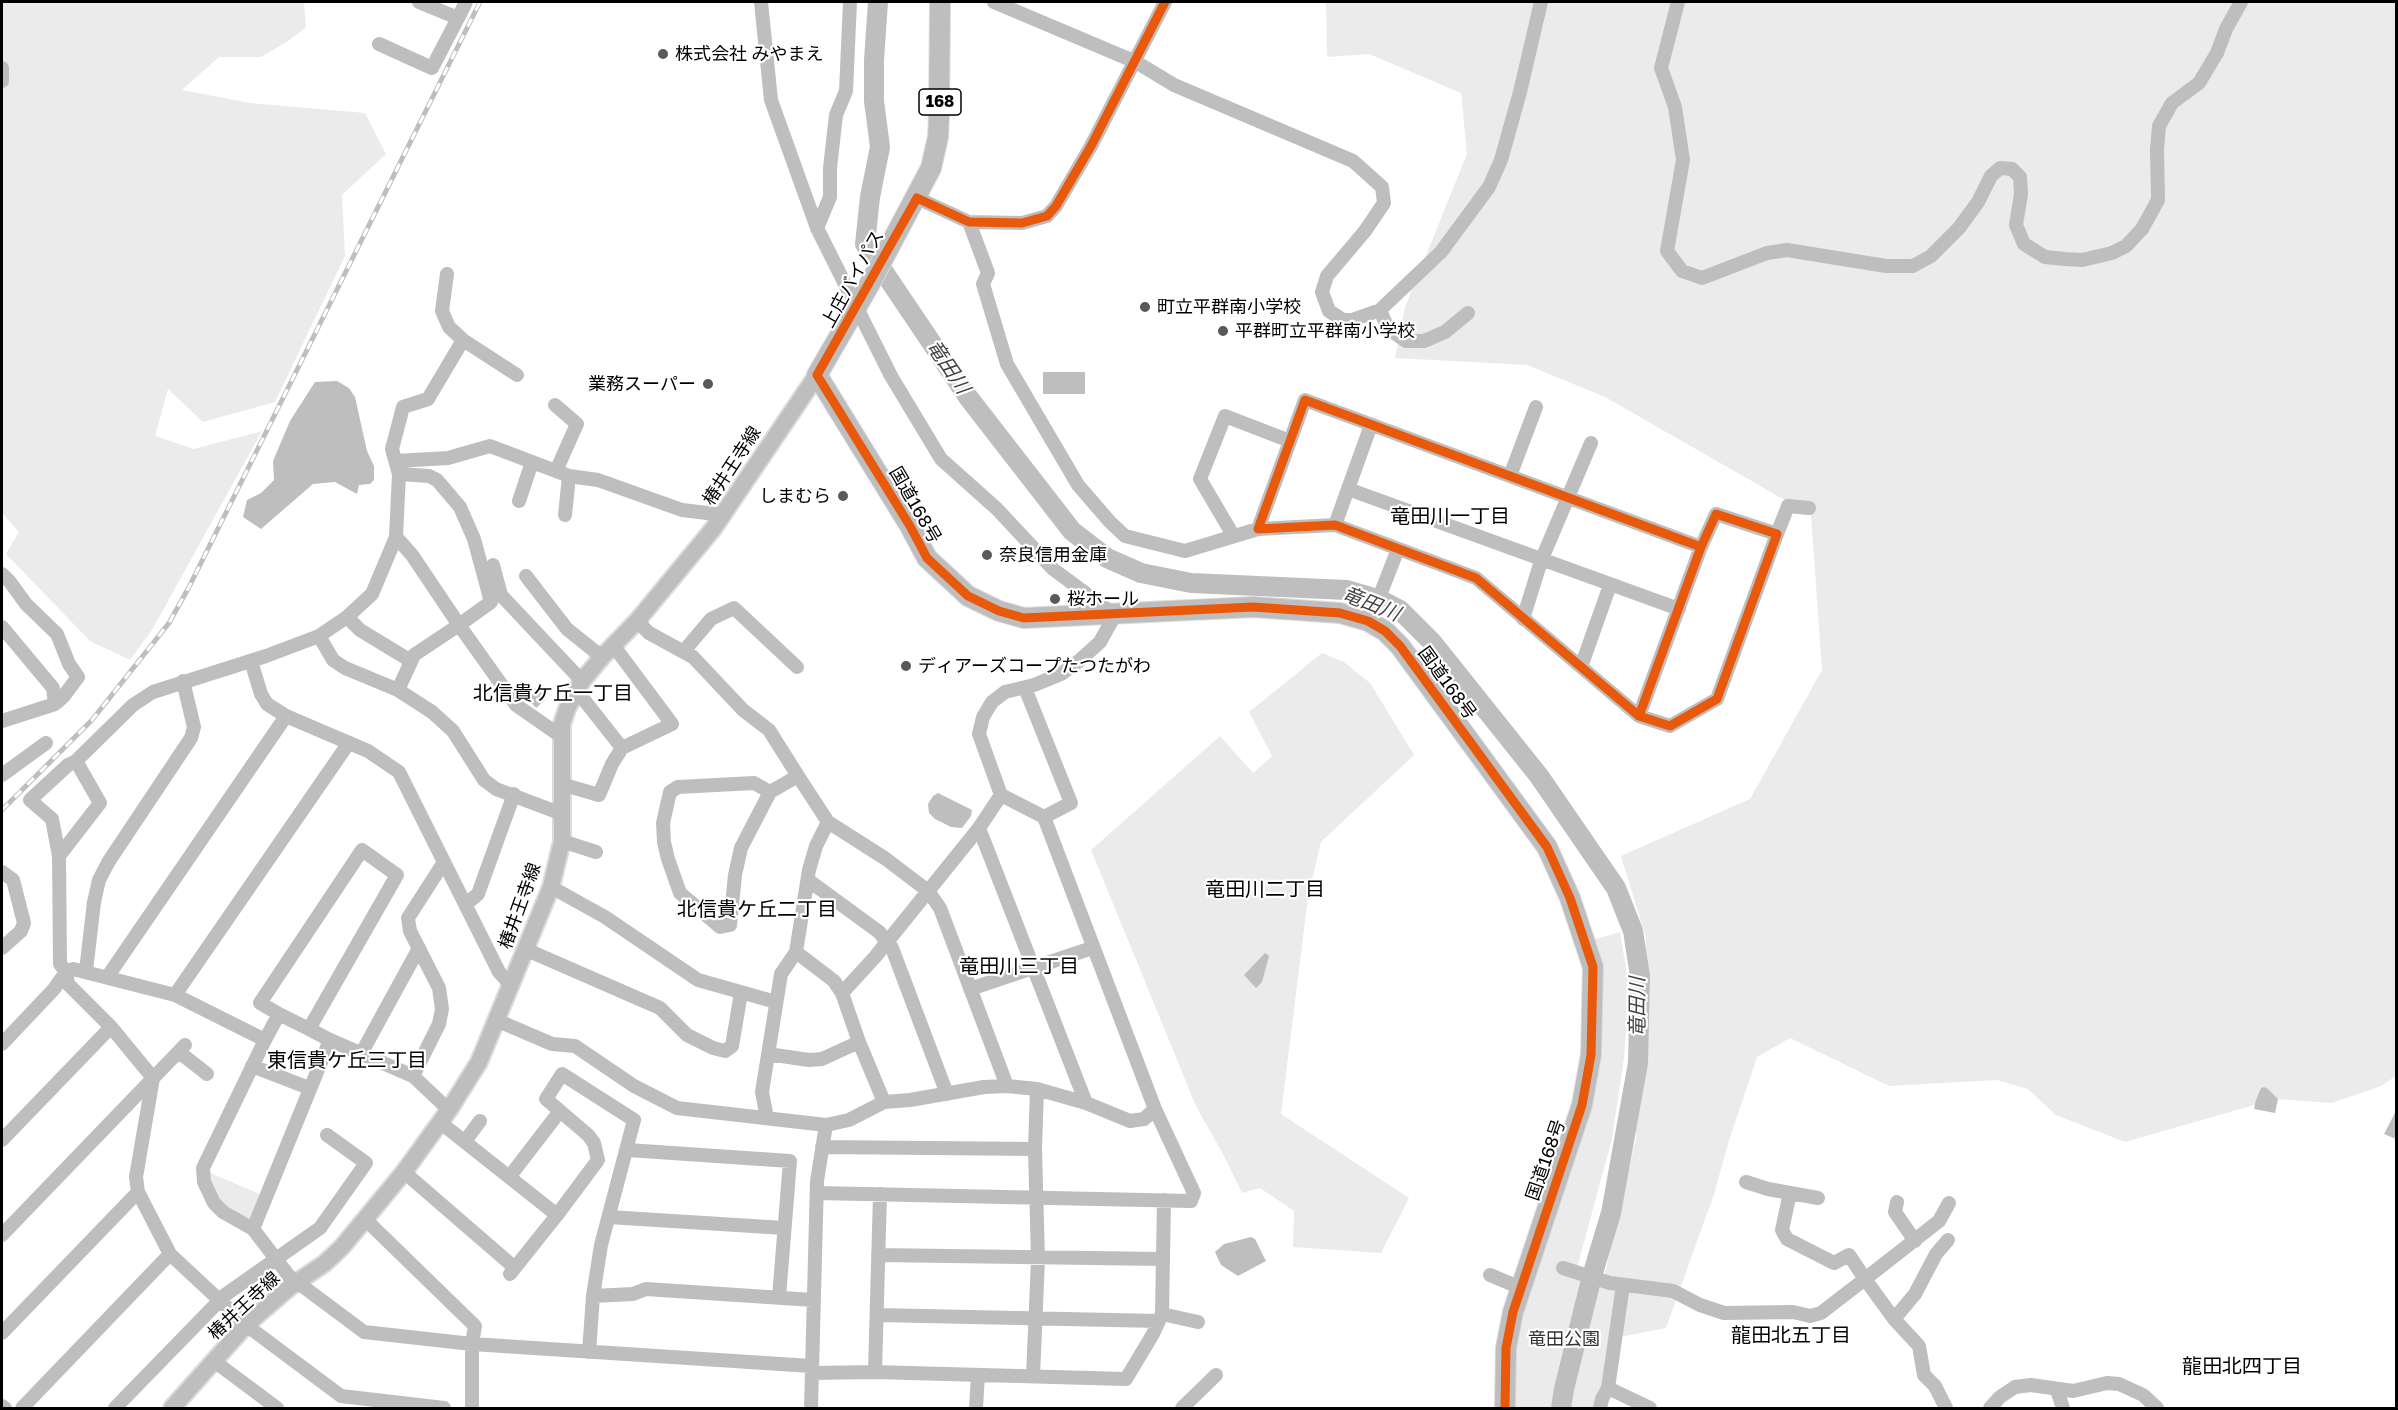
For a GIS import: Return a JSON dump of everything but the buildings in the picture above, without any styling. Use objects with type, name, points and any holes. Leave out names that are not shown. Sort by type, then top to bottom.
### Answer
[{"type":"highway","name":"上庄バイパス","points":[[817,375],[868,287],[931,168],[938,137],[940,2]]},
{"type":"highway","name":"国道168号","points":[[817,375],[910,526],[927,558],[968,596],[999,611],[1024,618],[1253,608],[1371,615],[1400,646],[1547,847],[1570,898],[1593,968],[1591,1055],[1582,1105],[1513,1312],[1506,1348],[1505,1408]]},
{"type":"main road","name":"椿井王寺線","points":[[172,1408],[246,1325],[325,1263],[366,1220],[445,1117],[479,1062],[551,887],[562,840],[562,737],[567,709],[580,686],[607,651],[637,621],[724,515],[817,375]]},
{"type":"street","points":[[419,2],[458,18]]},
{"type":"street","points":[[379,44],[432,68],[466,2]]},
{"type":"street","points":[[761,2],[771,100],[817,228],[891,376],[941,459],[997,509],[1053,569],[1115,615],[1100,642],[1061,674],[1025,688],[1005,692],[992,702],[983,717],[979,734],[1001,795],[1044,817],[1155,1109],[1194,1193],[1191,1201],[817,1192]]},
{"type":"street","points":[[817,228],[830,197],[830,168],[836,115],[846,91],[850,2]]},
{"type":"street","points":[[994,2],[1136,62],[1174,85],[1353,161],[1382,187],[1384,203],[1365,231],[1327,276],[1322,291],[1329,311],[1343,320],[1352,320],[1380,310],[1442,252],[1489,187],[1501,160],[1541,2]]},
{"type":"street","points":[[912,206],[969,222],[1022,223],[1047,216],[1056,206],[1091,146],[1165,2]]},
{"type":"street","points":[[1678,2],[1661,68],[1675,107],[1683,160],[1667,251],[1682,271],[1701,278],[1767,253],[1787,250],[1886,266],[1913,266],[1931,256],[1959,228],[1978,202],[1991,176],[2000,168],[2012,169],[2020,177],[2021,194],[2016,225],[2024,244],[2045,257],[2082,260],[2112,253],[2126,246],[2142,230],[2158,200],[2159,126],[2172,103],[2199,82],[2217,53],[2226,29],[2241,2]]},
{"type":"street","points":[[2,68],[2,81]]},
{"type":"street","points":[[969,222],[988,273],[982,284],[1007,364],[1078,486],[1125,536],[1185,551],[1233,535],[1252,533],[1258,529],[1335,525],[1476,578],[1639,716],[1670,726],[1717,699],[1788,506],[1809,508]]},
{"type":"street","points":[[447,274],[442,311],[449,327],[463,340],[517,375]]},
{"type":"street","points":[[1380,310],[1393,333],[1406,341],[1424,341],[1446,332],[1468,313]]},
{"type":"street","points":[[444,1408],[341,1396],[246,1325],[170,1254],[138,1192],[136,1177],[153,1078],[111,1027],[69,984],[66,972],[60,964],[59,856],[51,819],[30,800],[68,765],[76,761],[133,705],[153,692],[251,661],[319,636],[347,617],[372,594],[396,537],[397,468],[392,449],[403,407],[428,399],[463,340]]},
{"type":"street","points":[[1258,529],[1305,400],[1701,547]]},
{"type":"street","points":[[555,405],[578,424],[556,471]]},
{"type":"street","points":[[1510,476],[1536,408]]},
{"type":"street","points":[[1233,535],[1200,479],[1225,416],[1290,441]]},
{"type":"street","points":[[1335,525],[1371,425]]},
{"type":"street","points":[[1523,619],[1541,561],[1566,497],[1591,443]]},
{"type":"street","points":[[397,468],[448,458],[490,446],[569,476],[598,480],[682,510],[724,515]]},
{"type":"street","points":[[519,501],[532,462]]},
{"type":"street","points":[[397,468],[437,480],[459,507],[474,539],[491,602],[414,656],[398,690]]},
{"type":"street","points":[[566,515],[569,476]]},
{"type":"street","points":[[1348,489],[1541,561],[1679,609]]},
{"type":"street","points":[[1639,716],[1701,547],[1716,514],[1777,534]]},
{"type":"street","points":[[396,537],[412,555],[516,705],[562,737]]},
{"type":"street","points":[[1371,615],[1398,549]]},
{"type":"street","points":[[493,565],[501,595],[580,686],[622,748]]},
{"type":"street","points":[[2,574],[26,604],[57,634],[69,664],[78,677],[55,704],[2,720]]},
{"type":"street","points":[[526,576],[567,629],[607,651],[672,724],[622,748],[612,764],[599,795],[561,784]]},
{"type":"street","points":[[1581,667],[1610,585]]},
{"type":"street","points":[[684,651],[711,619],[734,608],[796,667]]},
{"type":"street","points":[[347,617],[360,630],[411,661]]},
{"type":"street","points":[[637,621],[649,633],[693,657],[743,710],[769,730],[828,822],[886,859],[928,891],[940,908],[1007,1086]]},
{"type":"street","points":[[2,627],[8,645],[54,688],[55,704]]},
{"type":"street","points":[[319,636],[333,660],[345,668],[398,690],[432,712],[453,730],[484,780],[496,789],[562,814]]},
{"type":"street","points":[[251,661],[261,694],[267,704],[286,716],[368,751],[399,772],[499,972],[511,985]]},
{"type":"street","points":[[86,971],[94,902],[99,880],[108,861],[191,738],[194,727],[183,681]]},
{"type":"street","points":[[1025,688],[1071,803],[1044,817]]},
{"type":"street","points":[[108,976],[286,716]]},
{"type":"street","points":[[2,775],[46,743]]},
{"type":"street","points":[[175,995],[348,744]]},
{"type":"street","points":[[59,856],[100,802],[76,761]]},
{"type":"street","points":[[770,792],[754,783],[678,787],[670,792],[663,823],[664,842],[680,893],[720,927],[730,925],[735,875],[741,848],[770,792],[798,776]]},
{"type":"street","points":[[466,904],[478,894],[514,794]]},
{"type":"street","points":[[842,993],[887,942],[979,828],[1001,795]]},
{"type":"street","points":[[767,1118],[762,1092],[780,974],[796,952],[816,846],[828,822]]},
{"type":"street","points":[[979,828],[1086,1103]]},
{"type":"street","points":[[562,840],[596,852]]},
{"type":"street","points":[[309,1029],[397,875],[362,850],[260,1003],[279,1014],[330,1040],[413,1076],[465,1141],[557,1215]]},
{"type":"street","points":[[413,1076],[439,1024],[442,1009],[439,988],[410,931],[408,918],[444,862]]},
{"type":"street","points":[[2,872],[13,880],[24,923],[21,932],[2,948]]},
{"type":"street","points":[[808,880],[879,932],[892,948],[947,1094]]},
{"type":"street","points":[[551,887],[605,917],[698,980],[776,1002]]},
{"type":"street","points":[[361,1054],[419,948]]},
{"type":"street","points":[[970,989],[1092,948]]},
{"type":"street","points":[[527,950],[660,1008],[687,1035],[725,1051],[732,1046],[741,993]]},
{"type":"street","points":[[796,952],[834,981],[842,993],[858,1042],[884,1102]]},
{"type":"street","points":[[4,1035],[54,989],[66,972],[74,969],[175,995],[265,1040]]},
{"type":"street","points":[[279,1014],[203,1168],[204,1182],[214,1203],[223,1212],[253,1229],[297,1283],[307,1288],[364,1332],[472,1344],[812,1369],[1126,1379],[1161,1318],[1164,1200]]},
{"type":"street","points":[[496,1020],[552,1044],[575,1047],[634,1086],[677,1108],[826,1125],[849,1120],[884,1102],[984,1087],[1007,1086],[1037,1089],[1086,1103],[1130,1121],[1144,1119],[1155,1109]]},
{"type":"street","points":[[2,1140],[111,1027]]},
{"type":"street","points":[[253,1229],[330,1040]]},
{"type":"street","points":[[768,1054],[816,1059],[858,1042]]},
{"type":"street","points":[[2,1235],[182,1048],[207,1074]]},
{"type":"street","points":[[252,1066],[309,1088]]},
{"type":"street","points":[[405,1172],[513,1271],[598,1160],[594,1143],[546,1099],[562,1074],[634,1120],[628,1150],[601,1245],[593,1296],[589,1352]]},
{"type":"street","points":[[1033,1377],[1038,1259],[1035,1149],[1037,1089]]},
{"type":"street","points":[[510,1176],[560,1111]]},
{"type":"street","points":[[465,1141],[480,1121]]},
{"type":"street","points":[[811,1408],[817,1192],[826,1125]]},
{"type":"street","points":[[115,1408],[219,1300],[320,1228],[366,1163],[327,1135]]},
{"type":"street","points":[[822,1147],[1035,1149]]},
{"type":"street","points":[[628,1150],[790,1161],[779,1297]]},
{"type":"street","points":[[1746,1182],[1768,1189],[1818,1198]]},
{"type":"street","points":[[2,1333],[138,1192]]},
{"type":"street","points":[[1790,1193],[1782,1230],[1787,1239],[1834,1263],[1849,1255],[1894,1319],[1918,1347],[1924,1374],[1935,1386],[1946,1408]]},
{"type":"street","points":[[875,1372],[880,1194]]},
{"type":"street","points":[[1897,1202],[1895,1212],[1915,1241]]},
{"type":"street","points":[[1563,1268],[1617,1284],[1673,1291],[1700,1305],[1724,1313],[1793,1312],[1810,1316],[1821,1313],[1915,1241],[1939,1221],[1949,1203]]},
{"type":"street","points":[[609,1217],[784,1228]]},
{"type":"street","points":[[366,1220],[475,1326],[472,1344],[472,1408]]},
{"type":"street","points":[[1894,1319],[1905,1309],[1936,1254],[1948,1240]]},
{"type":"street","points":[[22,1408],[170,1254]]},
{"type":"street","points":[[878,1255],[1162,1259]]},
{"type":"street","points":[[1490,1275],[1521,1288]]},
{"type":"street","points":[[1600,1408],[1608,1388],[1617,1284]]},
{"type":"street","points":[[593,1296],[633,1294],[646,1289],[813,1300]]},
{"type":"street","points":[[877,1315],[1037,1319],[1161,1318],[1198,1322]]},
{"type":"street","points":[[214,1361],[277,1408]]},
{"type":"street","points":[[976,1408],[978,1375]]},
{"type":"street","points":[[1182,1408],[1215,1375]]},
{"type":"street","points":[[1990,1408],[2000,1397],[2015,1387],[2031,1385],[2073,1391],[2107,1383],[2119,1384],[2143,1395],[2157,1408]]},
{"type":"street","points":[[1608,1388],[1650,1408]]},
{"type":"street","points":[[2057,1390],[2063,1408]]},
{"type":"green space","points":[[2,2],[304,2],[306,27],[288,41],[261,57],[219,57],[182,90],[250,103],[365,113],[386,154],[342,195],[345,256],[275,402],[203,422],[168,389],[155,436],[194,449],[262,431],[152,630],[130,660],[90,641],[6,554],[19,532],[2,513]]},
{"type":"green space","name":"竜田公園","points":[[1326,2],[2396,2],[2396,1076],[2381,1086],[2332,1103],[2275,1099],[2125,1142],[2056,1115],[2028,1089],[1997,1080],[1889,1086],[1790,1038],[1757,1057],[1730,1137],[1714,1194],[1666,1328],[1614,1338],[1596,1408],[1513,1408],[1515,1328],[1582,1129],[1593,940],[1620,932],[1629,987],[1624,1058],[1612,1139],[1574,1279],[1602,1287],[1636,1138],[1636,1091],[1646,938],[1621,856],[1750,799],[1822,670],[1811,515],[1605,397],[1527,365],[1395,358],[1405,307],[1467,154],[1461,93],[1369,54],[1327,57]]},
{"type":"green space","points":[[1322,653],[1344,662],[1370,683],[1414,755],[1321,842],[1308,897],[1281,1114],[1409,1198],[1381,1253],[1293,1247],[1294,1211],[1260,1188],[1242,1193],[1196,1106],[1091,850],[1220,736],[1253,773],[1272,756],[1249,712]]},
{"type":"green space","points":[[208,1172],[260,1194],[252,1218],[247,1220],[225,1209],[208,1183]]},
{"type":"shaded area","points":[[1043,372],[1085,372],[1085,394],[1043,394]]},
{"type":"shaded area","points":[[337,381],[349,388],[355,397],[367,451],[374,466],[374,480],[370,484],[359,485],[357,494],[335,482],[313,484],[261,529],[243,517],[247,500],[261,493],[274,480],[273,461],[290,421],[315,382]]},
{"type":"shaded area","points":[[537,687],[546,699],[536,708],[525,696]]},
{"type":"shaded area","points":[[938,793],[972,810],[971,816],[962,828],[951,827],[935,819],[929,813],[928,804]]},
{"type":"shaded area","points":[[1265,953],[1269,956],[1262,982],[1256,988],[1244,975]]},
{"type":"shaded area","points":[[2264,1087],[2278,1099],[2275,1113],[2254,1109],[2261,1088]]},
{"type":"shaded area","points":[[2396,1111],[2396,1139],[2384,1134]]},
{"type":"shaded area","points":[[1251,1237],[1255,1239],[1266,1261],[1238,1276],[1221,1265],[1215,1252],[1224,1244]]},
{"type":"waterway","name":"竜田川","points":[[878,2],[874,101],[880,147],[870,197],[865,244],[968,397],[1072,531],[1107,558],[1141,573],[1191,583],[1347,590],[1381,600],[1400,610],[1432,642],[1539,776],[1616,888],[1633,931],[1640,976],[1638,1063],[1611,1213],[1592,1276],[1561,1408]]},
{"type":"railway","points":[[2,810],[92,720],[169,623],[480,2]]},
{"type":"cycle path","points":[[1165,2],[1091,146],[1056,206],[1047,216],[1022,223],[969,222],[917,198],[817,375],[910,526],[927,558],[968,596],[999,611],[1024,618],[1253,607],[1340,613],[1368,621],[1385,631],[1400,646],[1547,847],[1570,898],[1593,967],[1591,1055],[1582,1105],[1513,1312],[1506,1348],[1505,1408]]},
{"type":"cycle path","points":[[1639,716],[1701,547],[1716,514],[1777,534],[1717,699],[1670,726],[1639,716],[1476,578],[1335,525],[1258,529],[1305,400],[1701,547]]},
{"type":"place","name":"株式会社 みやまえ","points":[[663,54]]},
{"type":"place","name":"町立平群南小学校","points":[[1145,307]]},
{"type":"place","name":"平群町立平群南小学校","points":[[1223,331]]},
{"type":"place","name":"業務スーパー","points":[[708,384]]},
{"type":"place","name":"しまむら","points":[[843,496]]},
{"type":"place","name":"奈良信用金庫","points":[[987,555]]},
{"type":"place","name":"桜ホール","points":[[1055,599]]},
{"type":"place","name":"ディアーズコープたつたがわ","points":[[906,666]]},
{"type":"district","name":"竜田川一丁目","points":[[1450,517]]},
{"type":"district","name":"北信貴ケ丘一丁目","points":[[553,694]]},
{"type":"district","name":"竜田川二丁目","points":[[1265,890]]},
{"type":"district","name":"北信貴ケ丘二丁目","points":[[757,910]]},
{"type":"district","name":"竜田川三丁目","points":[[1019,967]]},
{"type":"district","name":"東信貴ケ丘三丁目","points":[[347,1061]]},
{"type":"district","name":"龍田北五丁目","points":[[1791,1336]]},
{"type":"district","name":"龍田北四丁目","points":[[2242,1367]]}]
